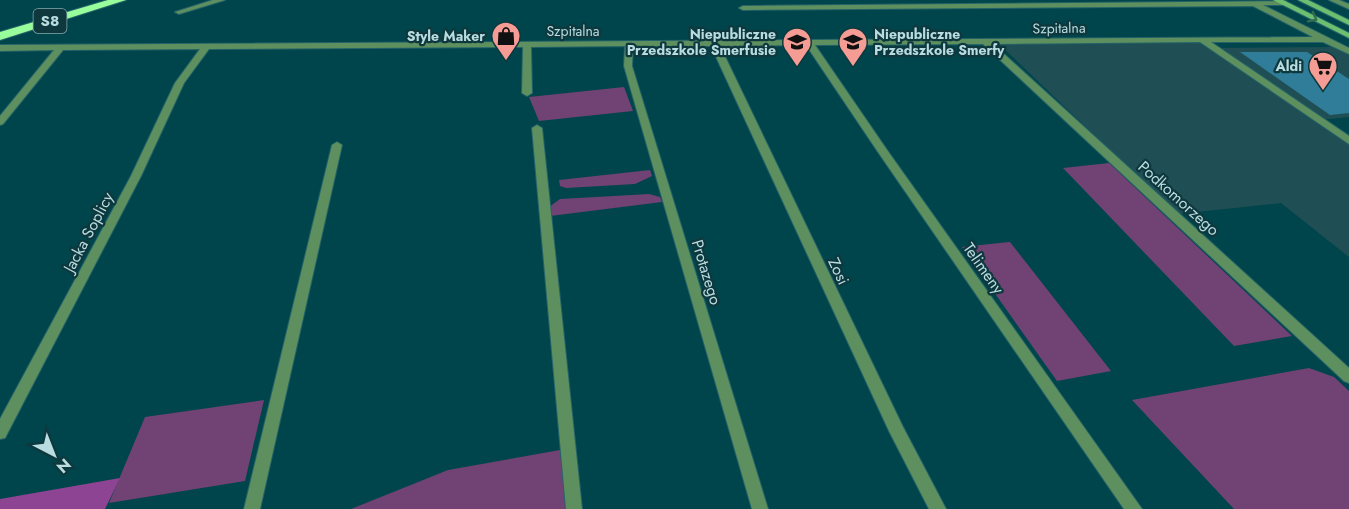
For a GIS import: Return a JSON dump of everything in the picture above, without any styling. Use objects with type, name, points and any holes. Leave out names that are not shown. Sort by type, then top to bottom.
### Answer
[{"type":"highway","name":"S8","points":[[0,23],[78,0]]},
{"type":"highway","name":"S8","points":[[0,36],[120,0]]},
{"type":"main road","points":[[1302,0],[1349,23]]},
{"type":"main road","points":[[1280,2],[1349,36]]},
{"type":"street","points":[[179,12],[221,0]]},
{"type":"street","points":[[1333,0],[1349,7]]},
{"type":"street","points":[[1250,2],[1349,51]]},
{"type":"street","points":[[743,8],[1280,2]]},
{"type":"street","name":"Szpitalna","points":[[0,48],[715,45],[1326,39]]},
{"type":"street","points":[[1202,40],[1349,141]]},
{"type":"street","name":"Podkomorzego","points":[[986,42],[1349,377]]},
{"type":"street","name":"Telimeny","points":[[810,44],[883,152],[1134,509]]},
{"type":"street","points":[[527,45],[527,93]]},
{"type":"street","name":"Protazego","points":[[629,45],[630,75],[760,509]]},
{"type":"street","name":"Zosi","points":[[715,45],[897,431],[938,509]]},
{"type":"street","name":"Jacka Soplicy","points":[[0,433],[136,176],[180,83],[206,46]]},
{"type":"street","points":[[0,122],[60,48]]},
{"type":"street","points":[[537,128],[574,509]]},
{"type":"street","points":[[252,509],[337,145]]},
{"type":"shaded area","points":[[1202,40],[1349,143],[1349,257],[1281,203],[1177,214],[997,42]]},
{"type":"shaded area","points":[[1333,47],[1349,54],[1349,117],[1320,120],[1216,48]]},
{"type":"shaded area","points":[[624,87],[633,111],[539,121],[529,97]]},
{"type":"shaded area","points":[[1109,163],[1292,336],[1234,346],[1063,168]]},
{"type":"shaded area","points":[[650,170],[652,176],[635,184],[566,188],[560,186],[559,180]]},
{"type":"shaded area","points":[[649,194],[660,197],[662,202],[550,216],[549,207],[560,199]]},
{"type":"shaded area","points":[[1010,242],[1111,371],[1057,381],[962,247]]},
{"type":"shaded area","points":[[1309,368],[1334,377],[1349,391],[1349,509],[1234,509],[1132,400]]},
{"type":"shaded area","points":[[264,400],[245,481],[109,503],[145,417]]},
{"type":"shaded area","points":[[560,450],[567,509],[351,509],[448,470]]},
{"type":"shaded area","points":[[120,478],[105,509],[0,509],[0,499]]},
{"type":"building","name":"Aldi","points":[[1240,52],[1307,52],[1349,79],[1349,113],[1330,115]]},
{"type":"place","name":"Style Maker","points":[[506,62]]},
{"type":"place","name":"Niepubliczne Przedszkole Smerfusie","points":[[797,68]]},
{"type":"place","name":"Niepubliczne Przedszkole Smerfy","points":[[853,68]]},
{"type":"place","name":"Aldi","points":[[1323,92]]}]
